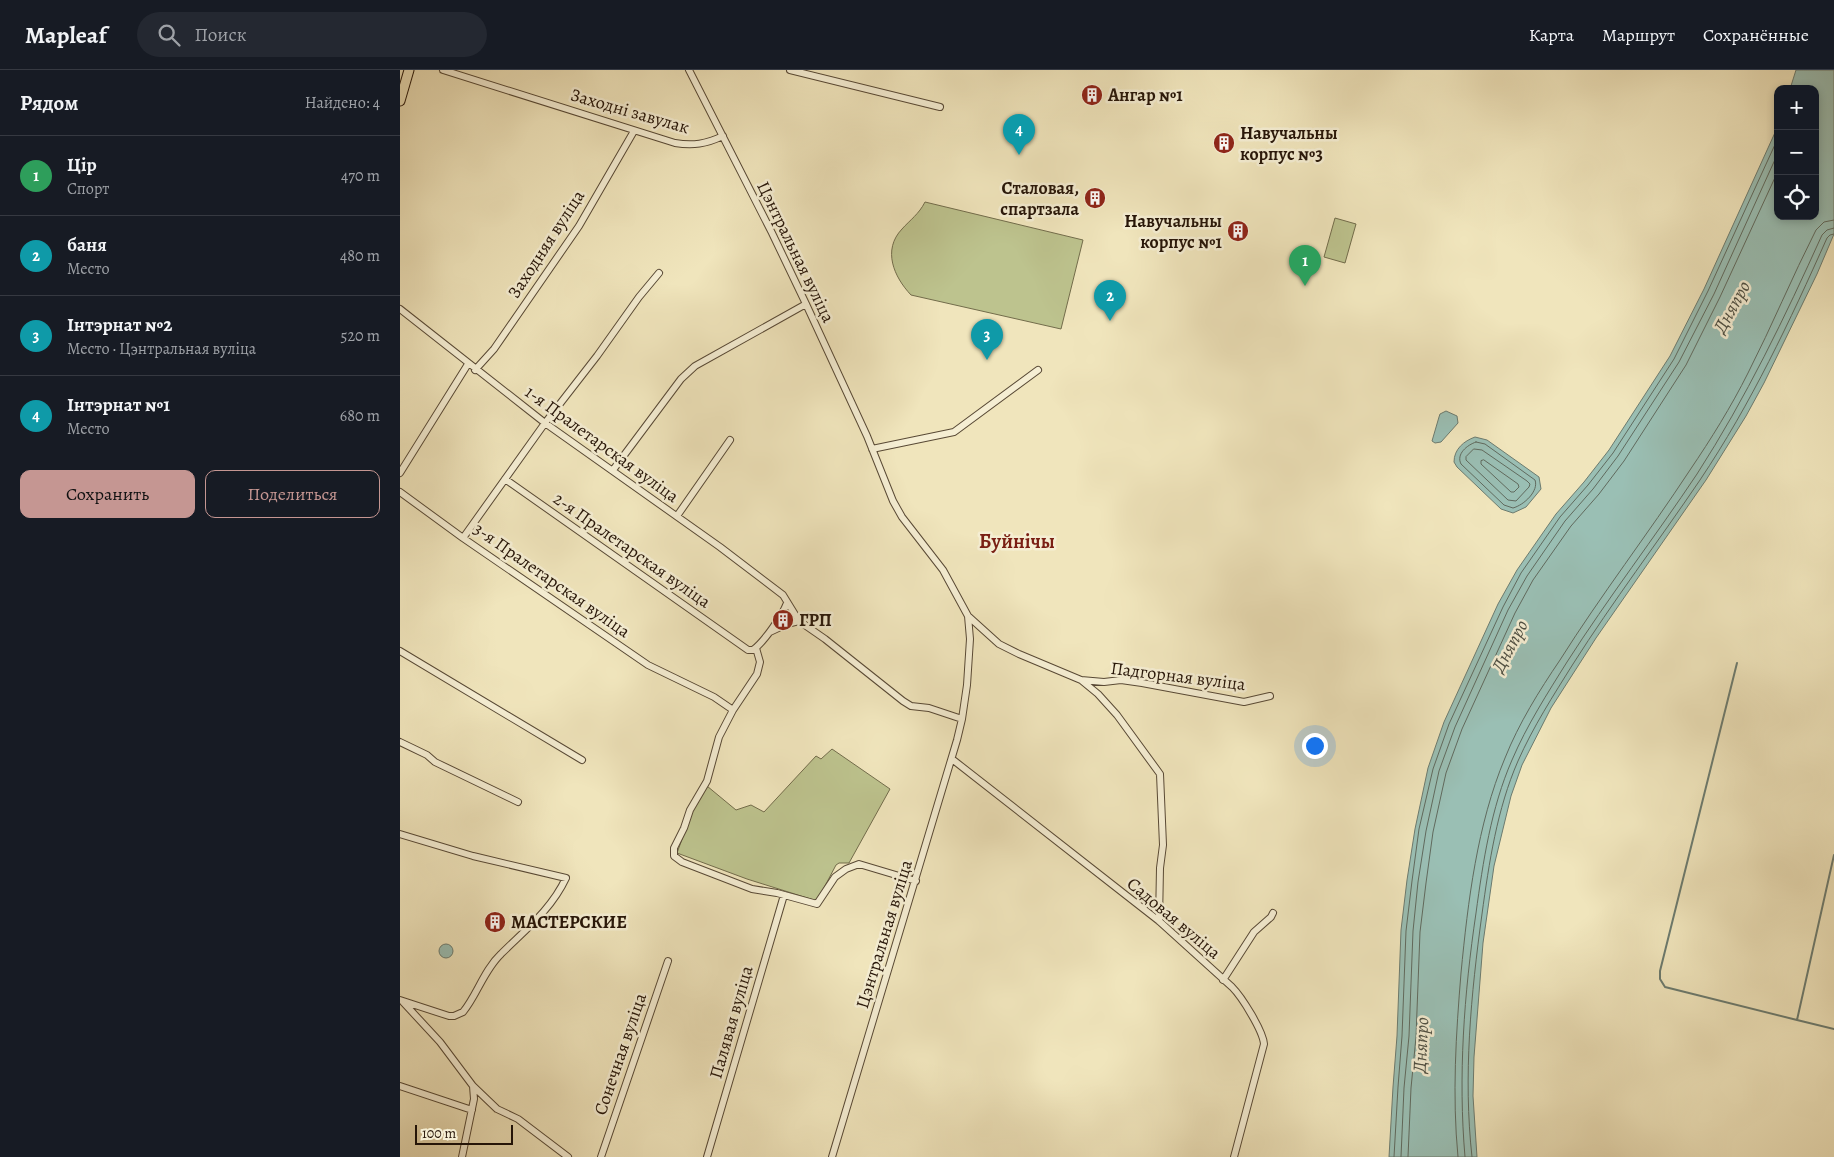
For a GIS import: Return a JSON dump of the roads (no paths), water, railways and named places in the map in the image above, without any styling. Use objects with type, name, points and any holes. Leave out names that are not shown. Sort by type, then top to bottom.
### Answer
[{"type":"main road","points":[[400,101],[409,70]]},
{"type":"street","name":"Заходні завулак","points":[[443,70],[634,131],[686,145],[706,144],[723,136]]},
{"type":"street","name":"Цэнтральная вуліца","points":[[689,70],[806,304],[872,449],[892,502],[943,570],[968,616],[969,656],[962,719],[952,759],[832,1157]]},
{"type":"street","points":[[790,70],[940,107]]},
{"type":"street","name":"Заходняя вуліца","points":[[476,370],[494,349],[578,226],[634,131]]},
{"type":"street","points":[[463,538],[545,423],[659,273]]},
{"type":"street","points":[[613,470],[681,380],[694,366],[806,304]]},
{"type":"street","name":"1-я Пралетарская вуліца","points":[[400,309],[545,423],[677,516],[783,595],[787,602]]},
{"type":"street","points":[[400,472],[468,364]]},
{"type":"street","points":[[872,449],[954,432],[1038,370]]},
{"type":"street","points":[[677,516],[730,440]]},
{"type":"street","name":"2-я Пралетарская вуліца","points":[[505,479],[740,646],[748,650],[756,648]]},
{"type":"street","name":"3-я Пралетарская вуліца","points":[[400,492],[463,538],[648,665],[692,685],[733,710]]},
{"type":"street","points":[[916,881],[859,864],[835,877],[817,904],[752,889],[682,862],[674,856],[674,848],[690,810],[708,781],[719,737],[733,710],[757,674],[760,662],[756,648],[787,602],[799,621],[825,639],[903,702],[911,706],[929,708],[962,719]]},
{"type":"street","name":"Падгорная вуліца","points":[[968,616],[999,644],[1081,680],[1098,694],[1117,715],[1160,774],[1163,845],[1160,868],[1159,921]]},
{"type":"street","points":[[767,634],[777,628],[799,621]]},
{"type":"street","points":[[400,651],[582,760]]},
{"type":"street","name":"Падгорная вуліца","points":[[1081,680],[1104,682],[1121,680],[1244,702],[1270,696]]},
{"type":"street","points":[[400,742],[427,755],[435,762],[518,802]]},
{"type":"street","name":"Садовая вуліца","points":[[952,759],[1159,921],[1224,980],[1242,1000],[1261,1031],[1264,1044],[1234,1157]]},
{"type":"street","points":[[400,834],[473,856],[566,878],[561,889],[542,915],[495,961],[463,1012],[449,1016],[401,1001]]},
{"type":"street","name":"Палявая вуліца","points":[[707,1157],[784,895]]},
{"type":"street","points":[[1224,980],[1254,932],[1273,913]]},
{"type":"street","name":"Сонечная вуліца","points":[[601,1157],[668,961]]},
{"type":"street","points":[[401,1001],[440,1042],[473,1086],[496,1109],[518,1119],[568,1157]]},
{"type":"street","points":[[400,1086],[472,1110]]},
{"type":"street","points":[[462,1157],[474,1099],[473,1086]]},
{"type":"water","name":"Дняпро","points":[[1796,70],[1834,70],[1834,234],[1817,274],[1746,416],[1706,480],[1596,638],[1551,708],[1522,765],[1511,796],[1494,866],[1483,943],[1474,1057],[1473,1096],[1477,1157],[1389,1157],[1397,1036],[1401,930],[1407,880],[1415,829],[1428,768],[1444,722],[1498,604],[1517,570],[1556,514],[1609,450],[1670,356],[1704,289],[1774,135],[1774,220],[1819,220],[1819,85],[1791,85]]},
{"type":"water","points":[[1446,411],[1457,416],[1458,423],[1441,442],[1435,443],[1432,441],[1440,414]]},
{"type":"water","points":[[1475,437],[1487,440],[1539,477],[1541,489],[1526,507],[1513,513],[1501,509],[1457,467],[1454,457],[1458,449]]},
{"type":"water","points":[[446,944],[451,946],[453,951],[451,956],[446,958],[441,956],[439,951],[441,946]]},
{"type":"waterway","points":[[1737,663],[1660,971],[1660,979],[1665,987],[1797,1020]]},
{"type":"waterway","points":[[1834,855],[1797,1020],[1834,1029]]},
{"type":"place","name":"Ангар №1","points":[[1092,95]]},
{"type":"place","name":"Навучальны корпус №3","points":[[1224,143]]},
{"type":"place","name":"Інтэрнат №1","points":[[1019,155]]},
{"type":"place","name":"Сталовая, спартзала","points":[[1095,198]]},
{"type":"place","name":"Навучальны корпус №1","points":[[1238,231]]},
{"type":"place","name":"Цір","points":[[1305,286]]},
{"type":"place","name":"баня","points":[[1110,321]]},
{"type":"place","name":"Інтэрнат №2","points":[[987,360]]},
{"type":"place","name":"ГРП","points":[[783,620]]},
{"type":"place","name":"МАСТЕРСКИЕ","points":[[495,922]]},
{"type":"district","name":"Буйнічы","points":[[1017,541]]}]
